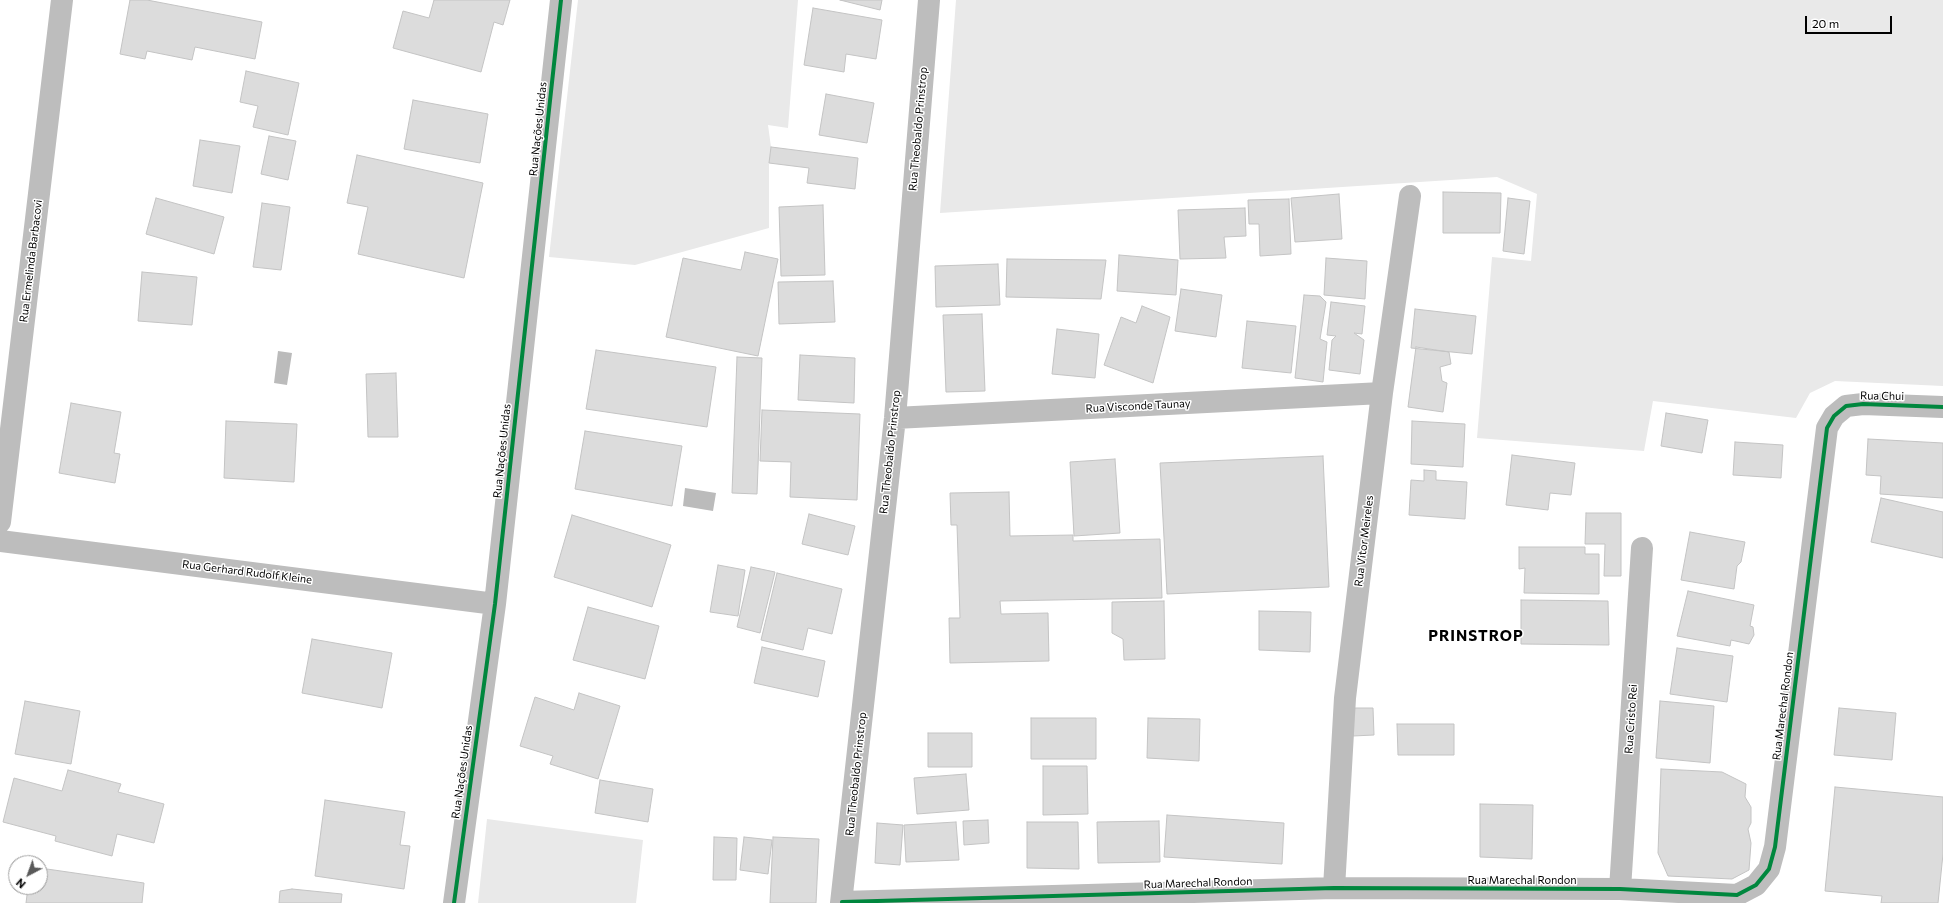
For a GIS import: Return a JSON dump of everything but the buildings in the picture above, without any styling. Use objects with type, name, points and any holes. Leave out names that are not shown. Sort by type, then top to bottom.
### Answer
[{"type":"street","name":"Rua Ermelinda Barbacovi","points":[[0,522],[62,0]]},
{"type":"street","name":"Rua Nações Unidas","points":[[454,903],[495,604],[561,0]]},
{"type":"street","name":"Rua Theobaldo Prinstrop","points":[[841,902],[895,418],[929,0]]},
{"type":"street","name":"Rua Vitor Meireles","points":[[1334,888],[1345,698],[1382,393],[1410,196]]},
{"type":"street","name":"Rua Visconde Taunay","points":[[895,418],[1382,393]]},
{"type":"street","name":"Rua Chui","points":[[1824,448],[1827,428],[1834,416],[1846,406],[1863,404],[1943,407]]},
{"type":"street","name":"Rua Marechal Rondon","points":[[841,902],[1334,888],[1620,889],[1737,895],[1756,885],[1769,869],[1775,847],[1824,448]]},
{"type":"street","name":"Rua Gerhard Rudolf Kleine","points":[[0,541],[495,604]]},
{"type":"street","name":"Rua Cristo Rei","points":[[1620,889],[1642,548]]},
{"type":"shaded area","points":[[578,0],[798,0],[788,128],[768,125],[771,147],[769,163],[769,228],[635,265],[549,257]]},
{"type":"shaded area","points":[[956,0],[1943,0],[1943,386],[1835,381],[1810,393],[1796,418],[1653,401],[1644,451],[1477,438],[1492,257],[1531,261],[1537,194],[1497,177],[940,213]]},
{"type":"shaded area","points":[[278,351],[292,353],[287,385],[274,383]]},
{"type":"shaded area","points":[[685,488],[716,493],[713,511],[683,506]]},
{"type":"shaded area","points":[[487,819],[643,840],[636,903],[478,903]]},
{"type":"cycle path","points":[[454,903],[495,604],[561,0]]},
{"type":"cycle path","points":[[842,902],[1334,888],[1620,889],[1737,895],[1756,885],[1769,869],[1775,847],[1827,428],[1834,416],[1846,406],[1863,404],[1943,407]]},
{"type":"district","name":"PRINSTROP","points":[[1476,636]]}]
